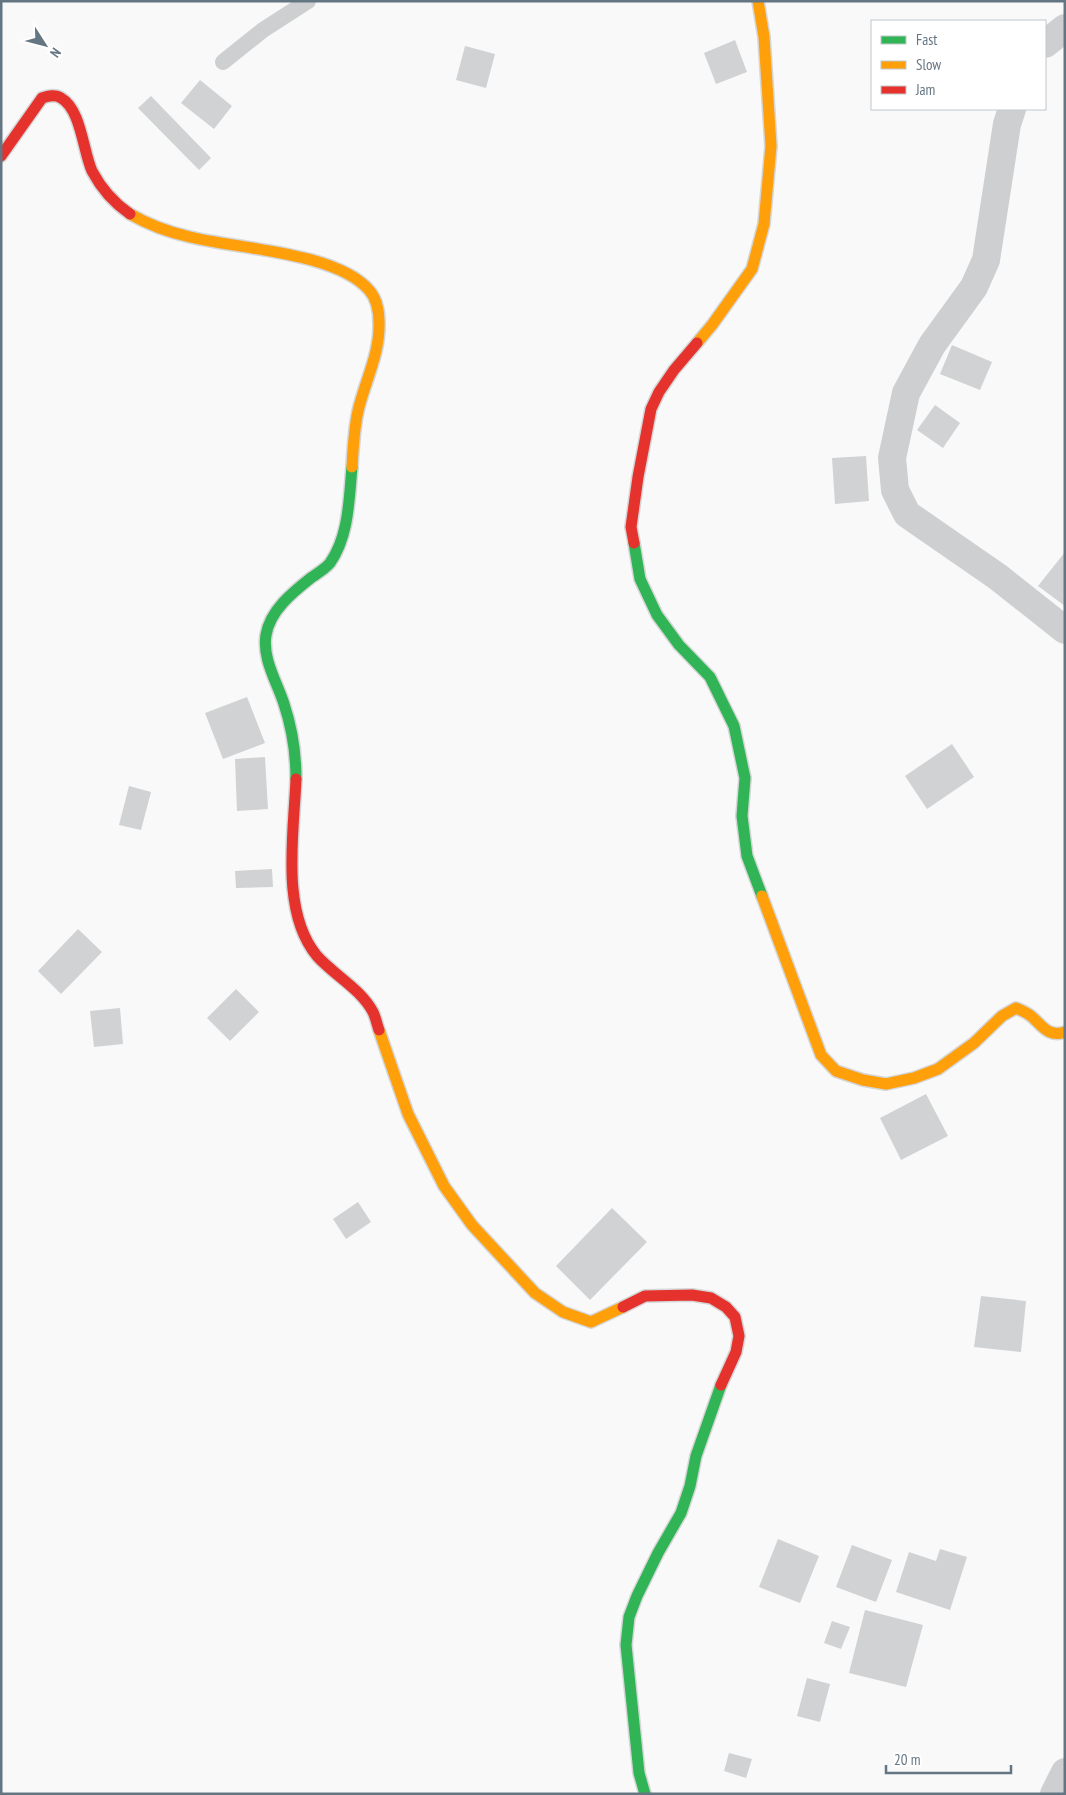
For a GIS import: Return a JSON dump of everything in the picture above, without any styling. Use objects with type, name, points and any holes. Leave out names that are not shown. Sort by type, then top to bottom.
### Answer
[{"type":"street","points":[[758,1],[764,37],[771,146],[764,224],[752,269],[712,325],[674,370],[659,392],[651,410],[638,477],[631,527],[640,579],[657,615],[679,645],[710,677],[734,726],[745,778],[742,816],[747,856],[820,1055],[836,1072],[886,1084],[914,1078],[938,1068],[974,1043],[1002,1016],[1016,1008],[1028,1014],[1045,1030],[1053,1034],[1065,1032]]},
{"type":"street","points":[[1046,43],[1065,28]]},
{"type":"street","points":[[1,156],[42,98],[52,95],[62,98],[71,110],[79,128],[92,169],[109,194],[126,211],[145,223],[186,236],[293,257],[333,267],[356,278],[372,292],[378,308],[378,341],[358,413],[352,456],[348,511],[341,542],[330,563],[294,591],[277,609],[267,627],[265,647],[280,691],[295,750],[296,776],[292,837],[294,908],[304,936],[314,953],[359,994],[373,1012],[408,1114],[444,1186],[472,1225],[535,1293],[563,1312],[591,1322],[645,1296],[692,1295],[711,1298],[726,1306],[734,1317],[739,1336],[736,1352],[723,1378],[704,1432],[681,1513],[658,1553],[629,1617],[626,1645],[639,1773],[645,1794]]},
{"type":"street","points":[[1012,110],[1007,124],[986,260],[974,287],[932,345],[906,392],[892,458],[895,490],[907,514],[998,577],[1065,630]]},
{"type":"street","points":[[1054,1794],[1065,1772]]},
{"type":"lane","points":[[223,62],[263,30],[308,1]]},
{"type":"building","points":[[735,40],[747,72],[716,84],[704,53]]},
{"type":"building","points":[[465,46],[495,54],[486,88],[456,80]]},
{"type":"building","points":[[200,80],[232,106],[214,129],[181,103]]},
{"type":"building","points":[[151,96],[211,158],[199,170],[138,108]]},
{"type":"building","points":[[952,345],[992,362],[980,390],[940,374]]},
{"type":"building","points":[[935,405],[960,423],[943,448],[917,430]]},
{"type":"building","points":[[866,456],[869,501],[835,504],[832,458]]},
{"type":"building","points":[[1065,552],[1065,606],[1038,586]]},
{"type":"building","points":[[247,697],[265,743],[223,759],[205,713]]},
{"type":"building","points":[[952,744],[974,777],[927,809],[905,776]]},
{"type":"building","points":[[265,757],[268,809],[237,811],[235,759]]},
{"type":"building","points":[[129,786],[151,792],[141,830],[119,825]]},
{"type":"building","points":[[272,869],[273,887],[236,888],[235,871]]},
{"type":"building","points":[[78,929],[102,952],[61,994],[38,971]]},
{"type":"building","points":[[236,989],[259,1012],[230,1041],[207,1018]]},
{"type":"building","points":[[120,1008],[123,1044],[94,1047],[90,1011]]},
{"type":"building","points":[[926,1094],[948,1136],[901,1160],[880,1118]]},
{"type":"building","points":[[358,1202],[371,1222],[346,1239],[333,1219]]},
{"type":"building","points":[[612,1208],[647,1242],[590,1300],[556,1266]]},
{"type":"building","points":[[981,1296],[1026,1301],[1021,1352],[974,1347]]},
{"type":"building","points":[[778,1539],[819,1556],[800,1603],[759,1587]]},
{"type":"building","points":[[852,1545],[892,1560],[876,1602],[836,1587]]},
{"type":"building","points":[[940,1549],[967,1557],[950,1610],[896,1592],[909,1552],[936,1561]]},
{"type":"building","points":[[865,1610],[923,1625],[906,1687],[849,1673]]},
{"type":"building","points":[[832,1621],[850,1627],[841,1649],[824,1643]]},
{"type":"building","points":[[807,1678],[830,1684],[820,1722],[797,1716]]},
{"type":"building","points":[[729,1753],[752,1759],[746,1778],[724,1771]]},
{"type":"traffic: fast","points":[[296,779],[291,731],[284,704],[268,662],[265,644],[266,635],[272,618],[283,602],[326,567],[336,552],[345,529],[352,467]]},
{"type":"traffic: fast","points":[[634,543],[640,579],[657,615],[679,645],[710,677],[734,726],[745,778],[742,816],[747,856],[762,896]]},
{"type":"traffic: fast","points":[[645,1794],[639,1773],[626,1645],[629,1617],[658,1553],[681,1513],[690,1486],[696,1456],[721,1385]]},
{"type":"traffic: slow","points":[[697,343],[752,269],[764,224],[771,146],[764,37],[758,1]]},
{"type":"traffic: slow","points":[[130,214],[152,225],[182,235],[285,254],[334,267],[354,277],[369,290],[376,301],[379,334],[375,357],[358,411],[352,467]]},
{"type":"traffic: slow","points":[[762,896],[821,1055],[836,1071],[863,1080],[886,1084],[914,1078],[938,1069],[974,1043],[1002,1016],[1016,1008],[1024,1011],[1050,1032],[1065,1032]]},
{"type":"traffic: slow","points":[[379,1030],[408,1114],[444,1186],[472,1225],[535,1293],[563,1312],[591,1322],[623,1307]]},
{"type":"traffic: jam","points":[[1,156],[42,98],[59,97],[68,103],[73,111],[81,131],[92,171],[113,200],[130,214]]},
{"type":"traffic: jam","points":[[634,543],[631,527],[651,409],[659,392],[674,370],[697,343]]},
{"type":"traffic: jam","points":[[296,779],[292,871],[298,917],[305,938],[317,956],[362,996],[373,1012],[379,1030]]},
{"type":"traffic: jam","points":[[623,1307],[645,1296],[692,1295],[711,1298],[726,1307],[735,1317],[739,1336],[736,1352],[721,1385]]}]
